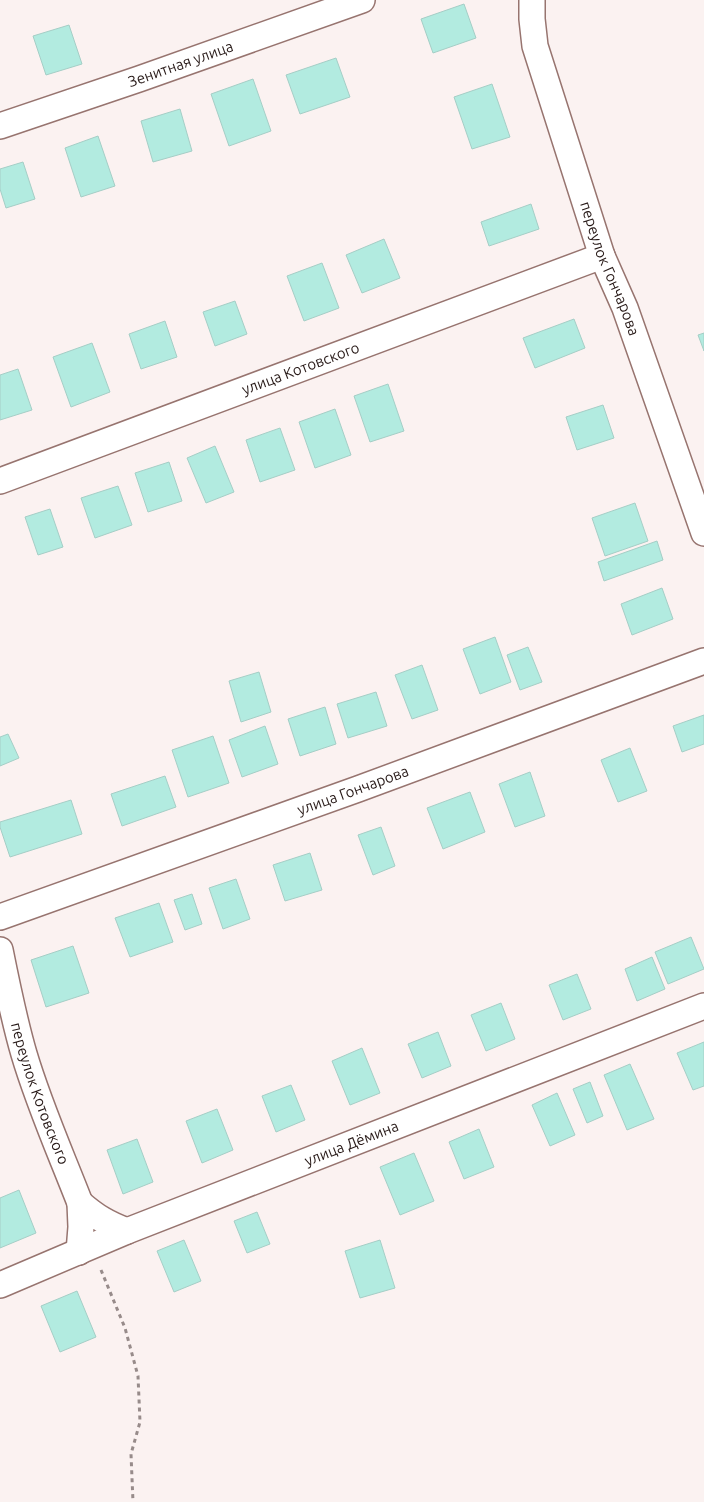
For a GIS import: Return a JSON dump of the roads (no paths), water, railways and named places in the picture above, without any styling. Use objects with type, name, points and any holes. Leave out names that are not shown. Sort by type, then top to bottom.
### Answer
[{"type":"street","name":"Зенитная улица","points":[[0,126],[362,0]]},
{"type":"street","name":"переулок Гончарова","points":[[532,0],[535,46],[602,256],[625,308],[704,533]]},
{"type":"street","name":"улица Котовского","points":[[0,481],[602,256]]},
{"type":"street","name":"улица Гончарова","points":[[0,917],[358,789],[704,661]]},
{"type":"street","name":"переулок Котовского","points":[[0,950],[9,998],[24,1055],[80,1203]]},
{"type":"street","name":"улица Дёмина","points":[[0,1285],[128,1231],[704,1006]]},
{"type":"street","points":[[80,1203],[94,1216],[128,1231]]},
{"type":"street","points":[[80,1203],[81,1228],[85,1249]]}]
